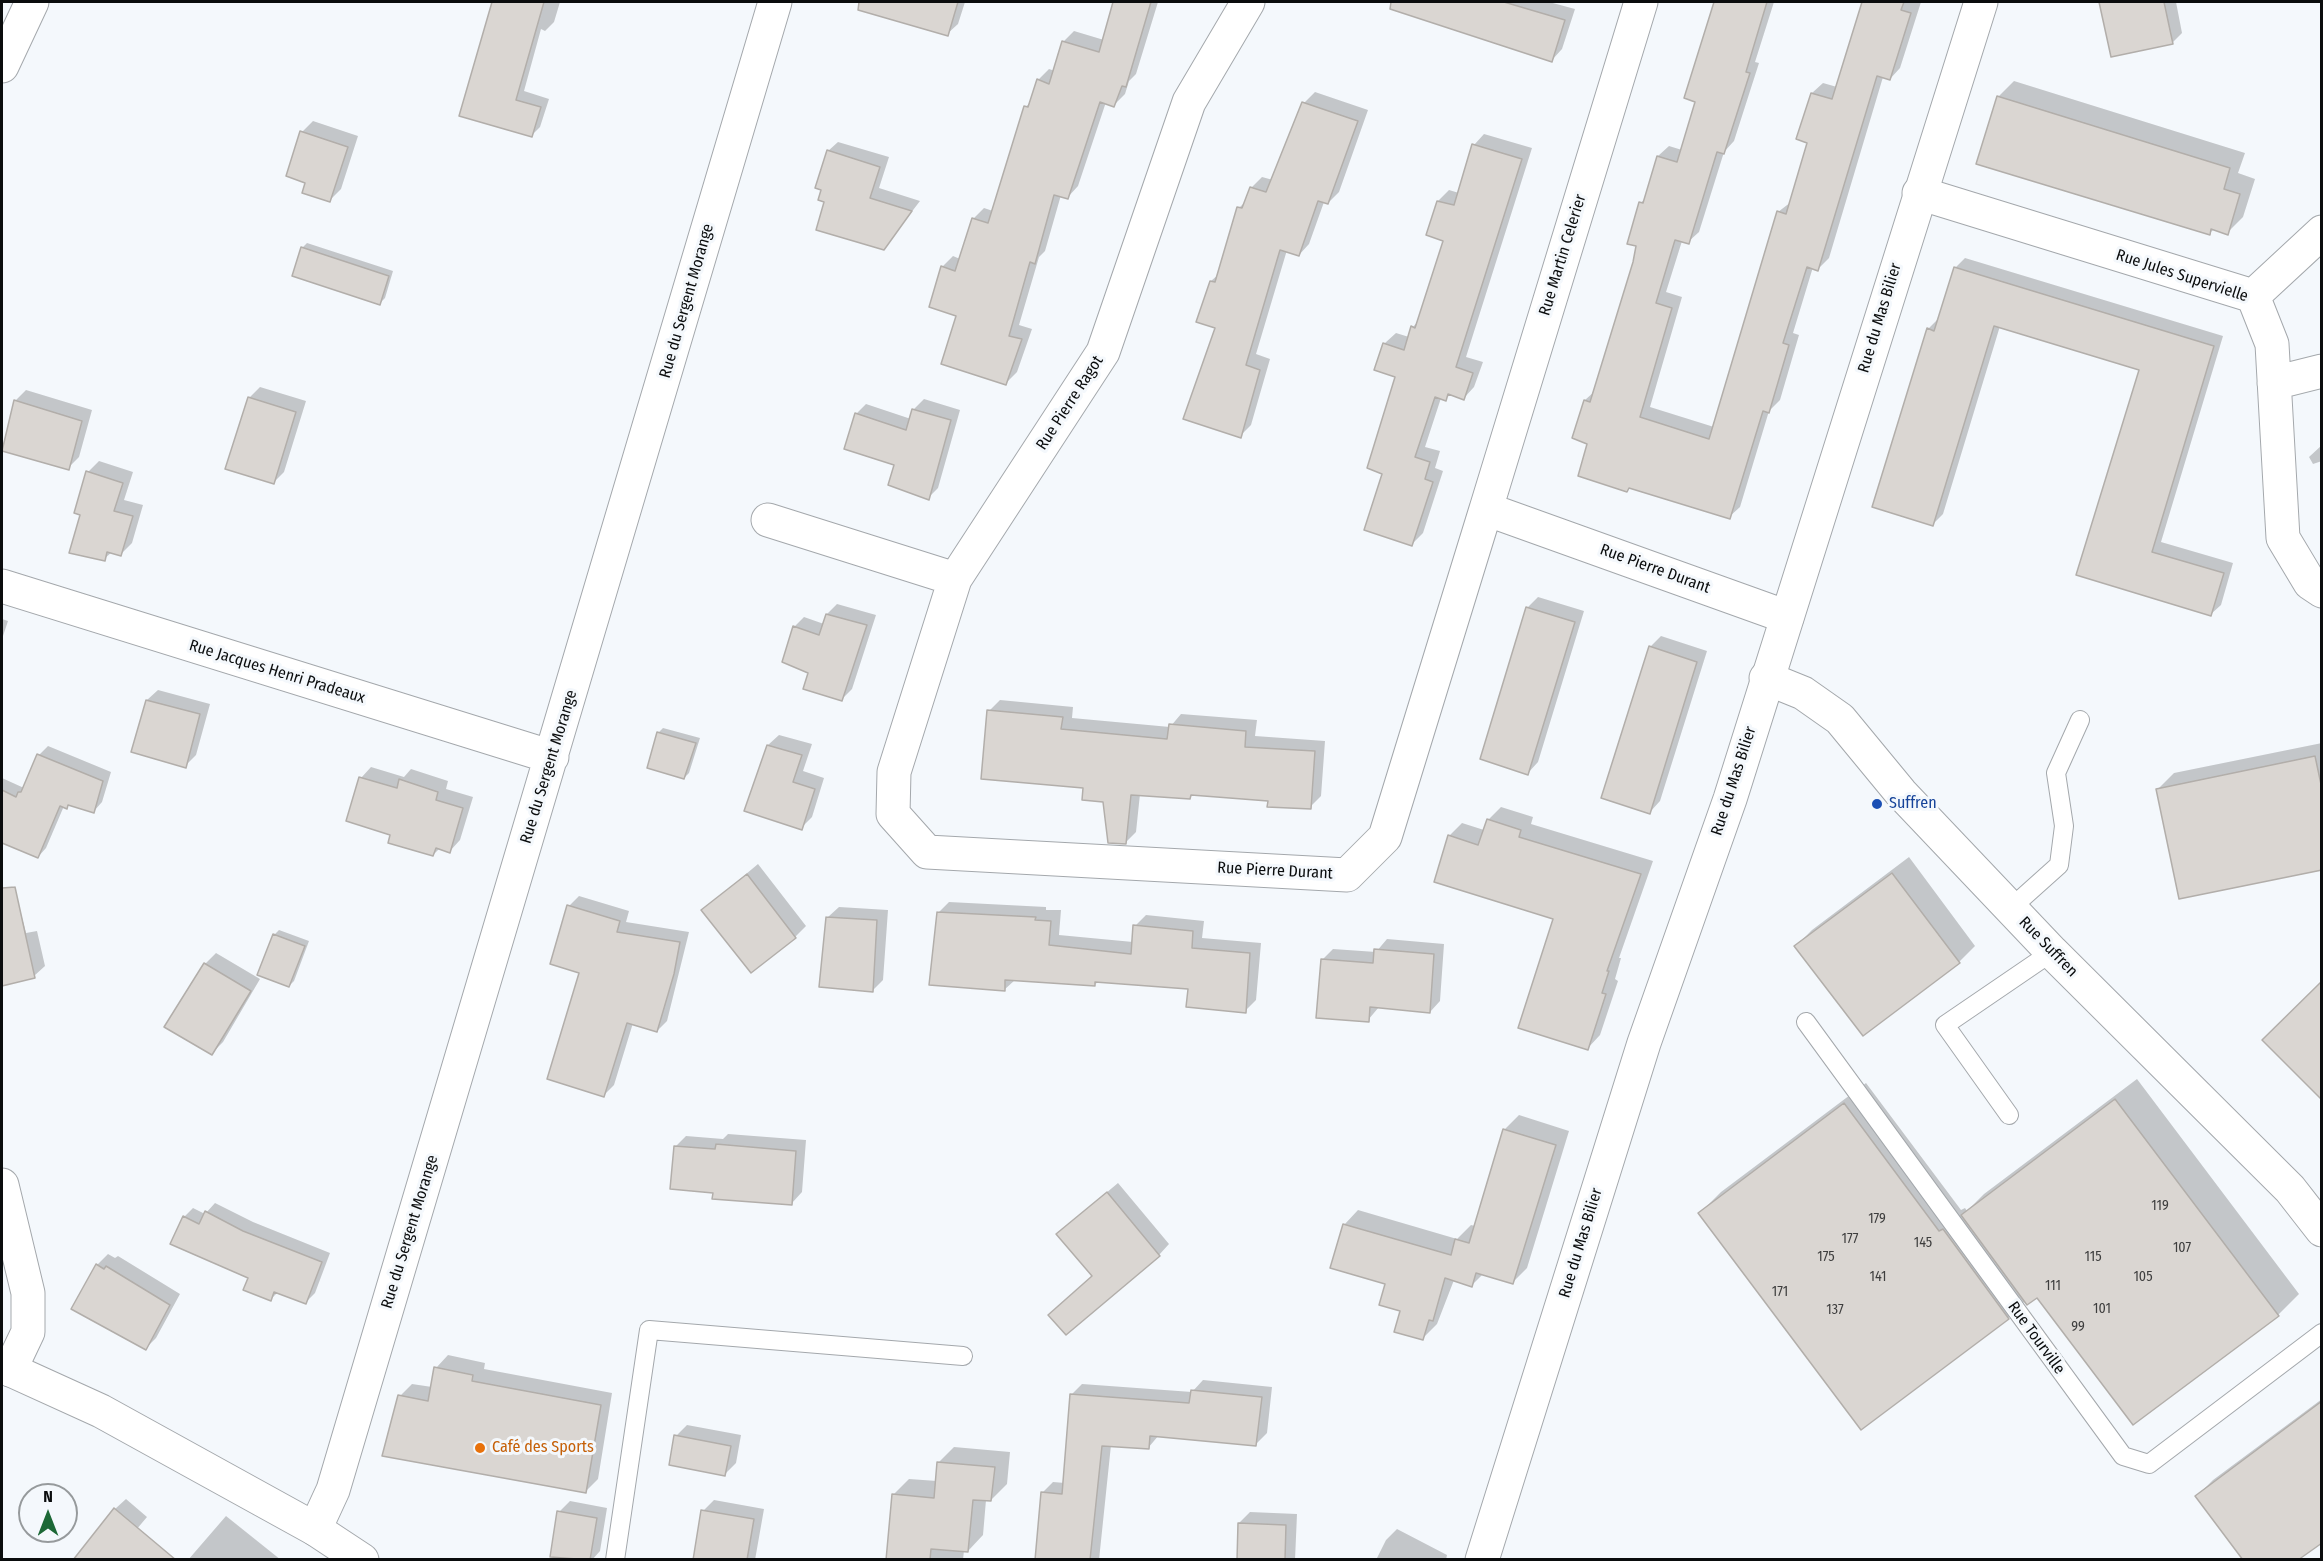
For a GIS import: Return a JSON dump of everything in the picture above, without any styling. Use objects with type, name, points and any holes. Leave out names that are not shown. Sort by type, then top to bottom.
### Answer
[{"type":"street","points":[[2,66],[32,2]]},
{"type":"street","name":"Rue du Sergent Morange","points":[[315,1529],[333,1490],[775,2]]},
{"type":"street","name":"Rue Pierre Ragot","points":[[955,579],[1103,352],[1189,102],[1248,2]]},
{"type":"street","name":"Rue Martin Celerier","points":[[1486,509],[1641,2]]},
{"type":"street","name":"Rue du Mas Bilier","points":[[1482,1560],[1644,1043],[1730,799],[1766,678],[1981,2]]},
{"type":"street","name":"Rue Jules Supervielle","points":[[1919,193],[2253,296],[2272,344],[2283,538],[2310,583],[2322,591]]},
{"type":"street","points":[[2253,296],[2322,232]]},
{"type":"street","points":[[2274,383],[2322,371]]},
{"type":"street","name":"Rue Pierre Durant","points":[[955,579],[894,772],[893,814],[927,852],[1347,875],[1385,837],[1486,509],[1786,617]]},
{"type":"street","points":[[768,520],[955,579]]},
{"type":"street","name":"Rue Jacques Henri Pradeaux","points":[[2,586],[552,757]]},
{"type":"street","name":"Rue Suffren","points":[[1766,678],[1803,693],[1840,719],[1901,793],[2052,951],[2290,1189],[2322,1230]]},
{"type":"street","points":[[2,1185],[28,1293],[28,1332],[6,1368],[101,1411],[315,1529],[362,1560]]},
{"type":"lane","points":[[2011,908],[2059,866],[2064,826],[2056,773],[2080,720]]},
{"type":"lane","points":[[2009,1115],[1945,1025],[2052,951]]},
{"type":"lane","name":"Rue Tourville","points":[[1806,1022],[2123,1456],[2149,1464],[2322,1333]]},
{"type":"lane","points":[[615,1560],[649,1330],[963,1356]]},
{"type":"building","points":[[492,2],[544,2],[516,100],[541,107],[532,137],[459,116]]},
{"type":"building","points":[[859,2],[958,2],[948,36],[858,10]]},
{"type":"building","points":[[1113,2],[1151,2],[1126,87],[1122,86],[1114,107],[1100,102],[1068,199],[1054,195],[1035,264],[1030,262],[1009,336],[1022,339],[1006,385],[941,364],[956,316],[929,307],[941,266],[955,271],[972,218],[988,223],[1024,106],[1028,107],[1037,79],[1049,84],[1062,41],[1099,52]]},
{"type":"building","points":[[1391,2],[1504,2],[1565,20],[1552,62],[1390,9]]},
{"type":"building","points":[[1714,2],[1767,2],[1746,72],[1750,73],[1724,154],[1717,152],[1689,244],[1675,240],[1656,303],[1672,308],[1640,417],[1709,439],[1777,211],[1786,214],[1807,143],[1796,139],[1811,93],[1832,99],[1862,2],[1904,2],[1901,10],[1911,13],[1890,80],[1877,76],[1818,271],[1807,267],[1783,343],[1789,345],[1769,413],[1763,411],[1730,519],[1629,488],[1627,492],[1578,476],[1587,444],[1572,438],[1584,400],[1590,402],[1633,262],[1636,246],[1627,244],[1639,202],[1643,203],[1657,156],[1677,162],[1695,102],[1684,98]]},
{"type":"building","points":[[2099,2],[2164,2],[2173,44],[2111,57]]},
{"type":"building","points":[[1997,96],[2230,168],[2224,189],[2240,194],[2228,235],[2211,229],[2210,235],[1976,164]]},
{"type":"building","points":[[1302,102],[1358,121],[1328,204],[1318,201],[1299,256],[1280,250],[1246,365],[1260,370],[1241,438],[1183,419],[1215,328],[1196,322],[1210,281],[1215,282],[1237,207],[1242,208],[1250,187],[1266,192]]},
{"type":"building","points":[[300,131],[348,147],[330,202],[302,193],[305,183],[286,176]]},
{"type":"building","points":[[1472,144],[1522,159],[1456,367],[1473,373],[1464,400],[1448,394],[1446,401],[1435,397],[1415,457],[1430,462],[1425,479],[1433,482],[1412,546],[1364,530],[1382,474],[1367,468],[1395,377],[1374,370],[1383,343],[1404,350],[1411,326],[1415,328],[1443,241],[1426,235],[1437,201],[1454,205]]},
{"type":"building","points":[[827,150],[880,167],[870,198],[912,211],[884,250],[816,230],[824,202],[818,200],[821,190],[815,188]]},
{"type":"building","points":[[301,247],[389,276],[380,305],[292,276]]},
{"type":"building","points":[[1954,267],[2214,346],[2152,552],[2224,573],[2211,616],[2076,575],[2139,370],[1994,326],[1933,526],[1872,507],[1927,328],[1934,331]]},
{"type":"building","points":[[248,397],[296,412],[274,484],[225,469]]},
{"type":"building","points":[[14,400],[82,421],[69,470],[2,451]]},
{"type":"building","points":[[912,409],[951,420],[929,500],[888,485],[894,465],[844,449],[855,413],[906,430]]},
{"type":"building","points":[[86,471],[123,483],[114,511],[133,516],[121,556],[107,552],[105,561],[69,553],[80,515],[74,513]]},
{"type":"building","points":[[1526,607],[1575,622],[1528,775],[1480,759]]},
{"type":"building","points":[[826,614],[867,625],[842,701],[803,689],[808,673],[782,662],[793,626],[819,635]]},
{"type":"building","points":[[1649,646],[1697,662],[1650,814],[1601,798]]},
{"type":"building","points":[[146,700],[200,714],[186,768],[131,752]]},
{"type":"building","points":[[987,710],[1063,717],[1061,729],[1167,739],[1169,724],[1246,731],[1245,747],[1315,751],[1311,809],[1267,807],[1268,801],[1191,795],[1190,799],[1131,795],[1126,844],[1108,843],[1103,802],[1082,800],[1083,788],[981,779]]},
{"type":"building","points":[[657,732],[696,743],[684,779],[647,768]]},
{"type":"building","points":[[767,745],[802,755],[793,782],[815,789],[802,830],[744,811]]},
{"type":"building","points":[[37,754],[103,781],[94,813],[68,805],[67,809],[60,806],[38,858],[2,843],[2,790],[16,797],[18,792],[21,792]]},
{"type":"building","points":[[2315,756],[2322,789],[2322,870],[2179,899],[2156,789]]},
{"type":"building","points":[[359,777],[397,788],[399,779],[438,792],[436,800],[463,808],[450,853],[436,848],[433,856],[388,843],[390,835],[346,821]]},
{"type":"building","points":[[1487,819],[1521,830],[1519,837],[1641,874],[1607,971],[1609,971],[1602,993],[1606,994],[1588,1050],[1518,1028],[1553,919],[1434,882],[1448,835],[1478,845]]},
{"type":"building","points":[[1892,873],[1960,963],[1863,1036],[1794,946]]},
{"type":"building","points":[[747,874],[796,938],[751,973],[701,910]]},
{"type":"building","points":[[15,887],[35,978],[2,986],[2,888]]},
{"type":"building","points":[[567,905],[620,921],[617,932],[680,942],[674,974],[657,1032],[627,1023],[604,1097],[547,1079],[579,973],[550,964]]},
{"type":"building","points":[[937,912],[1036,917],[1035,920],[1051,921],[1049,945],[1131,954],[1133,925],[1193,931],[1192,948],[1250,953],[1246,1013],[1186,1007],[1188,989],[1095,982],[1095,986],[1005,980],[1005,991],[929,985]]},
{"type":"building","points":[[826,917],[877,920],[873,992],[819,987]]},
{"type":"building","points":[[273,934],[305,946],[289,987],[257,975]]},
{"type":"building","points":[[1374,949],[1434,954],[1430,1013],[1370,1007],[1369,1022],[1316,1018],[1321,959],[1373,963]]},
{"type":"building","points":[[204,963],[251,991],[212,1055],[164,1027]]},
{"type":"building","points":[[2322,981],[2322,1100],[2262,1040]]},
{"type":"building","points":[[2115,1099],[2279,1316],[2133,1425],[2037,1298],[2027,1305],[1961,1215]]},
{"type":"building","points":[[1844,1103],[1939,1231],[1943,1229],[2009,1319],[1861,1430],[1698,1213]]},
{"type":"building","points":[[1503,1129],[1556,1145],[1513,1284],[1476,1273],[1472,1287],[1445,1278],[1433,1321],[1429,1320],[1423,1340],[1394,1332],[1400,1311],[1379,1305],[1385,1284],[1330,1268],[1343,1224],[1451,1255],[1455,1239],[1469,1243]]},
{"type":"building","points":[[716,1144],[796,1151],[792,1205],[712,1199],[713,1193],[670,1189],[674,1146],[715,1149]]},
{"type":"building","points":[[1107,1192],[1160,1256],[1066,1335],[1048,1315],[1092,1276],[1056,1234]]},
{"type":"building","points":[[205,1211],[243,1231],[322,1262],[306,1304],[274,1292],[271,1301],[243,1290],[248,1278],[170,1244],[183,1216],[199,1224]]},
{"type":"building","points":[[96,1264],[104,1269],[106,1266],[170,1305],[146,1350],[71,1309]]},
{"type":"building","points":[[434,1367],[473,1375],[472,1381],[601,1405],[586,1493],[382,1456],[398,1395],[428,1401]]},
{"type":"building","points":[[1191,1390],[1262,1397],[1256,1446],[1150,1436],[1149,1449],[1102,1446],[1090,1560],[1035,1560],[1041,1492],[1062,1494],[1070,1394],[1189,1403]]},
{"type":"building","points":[[2322,1401],[2322,1543],[2298,1560],[2243,1560],[2195,1496]]},
{"type":"building","points":[[674,1435],[731,1446],[725,1476],[669,1465]]},
{"type":"building","points":[[937,1462],[995,1467],[991,1501],[973,1500],[968,1552],[931,1549],[930,1560],[886,1560],[892,1494],[934,1498]]},
{"type":"building","points":[[114,1508],[176,1560],[73,1560]]},
{"type":"building","points":[[701,1510],[754,1519],[747,1560],[693,1560]]},
{"type":"building","points":[[557,1511],[597,1518],[590,1560],[550,1557]]},
{"type":"building","points":[[1238,1523],[1286,1525],[1285,1560],[1237,1560]]},
{"type":"place","name":"Suffren","points":[[1877,804]]},
{"type":"place","name":"Café des Sports","points":[[480,1448]]}]
